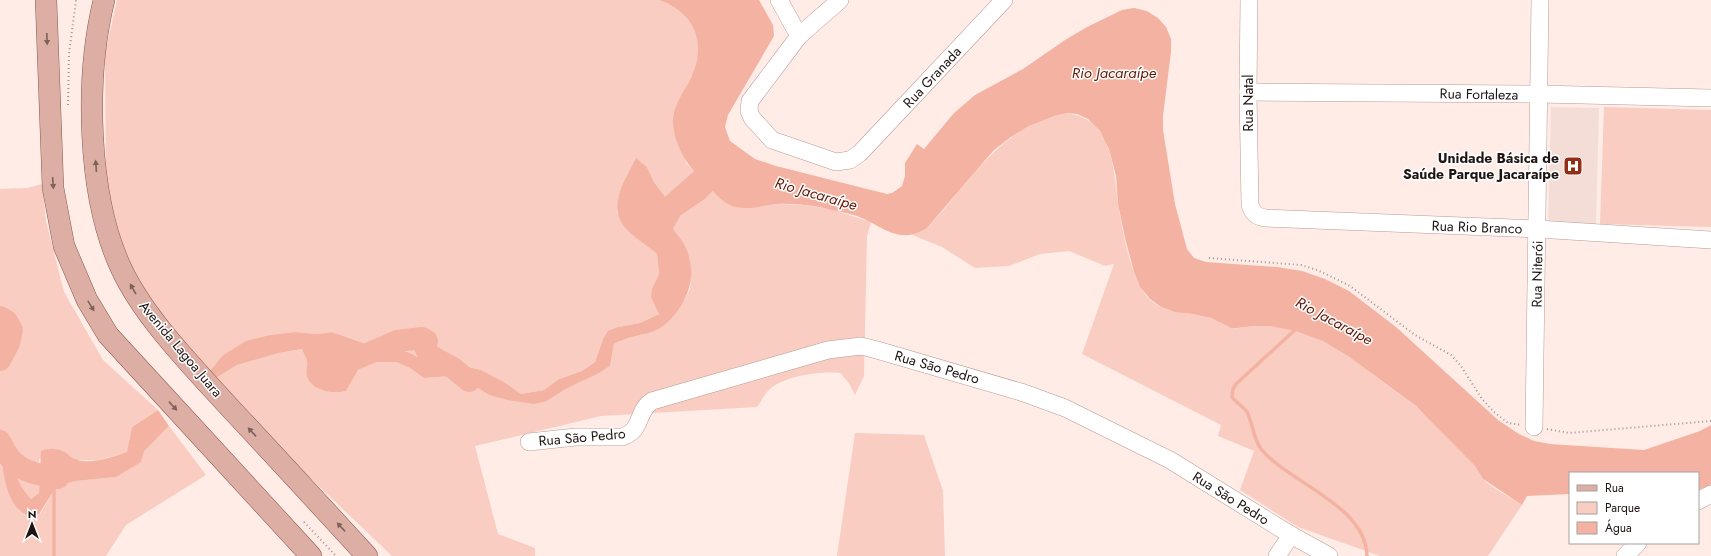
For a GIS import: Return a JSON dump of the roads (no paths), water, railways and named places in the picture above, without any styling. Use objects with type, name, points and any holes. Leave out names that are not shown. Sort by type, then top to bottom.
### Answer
[{"type":"main road","points":[[46,0],[53,188],[64,246],[87,300],[108,335],[311,556]]},
{"type":"main road","name":"Avenida Lagoa Juara","points":[[104,0],[98,23],[92,124],[97,181],[105,225],[121,268],[144,307],[193,368],[367,556]]},
{"type":"street","points":[[779,0],[799,36],[840,0]]},
{"type":"street","name":"Rua Granada","points":[[799,36],[750,100],[749,111],[752,118],[772,140],[836,162],[850,160],[860,153],[1004,0]]},
{"type":"street","name":"Rua Natal","points":[[1249,0],[1248,92],[1250,205]]},
{"type":"street","name":"Rua Niterói","points":[[1534,427],[1538,229],[1540,0]]},
{"type":"street","name":"Rua Fortaleza","points":[[1248,92],[1538,94],[1711,98]]},
{"type":"street","name":"Rua Rio Branco","points":[[1250,205],[1252,212],[1258,217],[1266,218],[1538,229],[1711,240]]},
{"type":"street","name":"Rua São Pedro","points":[[529,442],[576,437],[622,437],[629,435],[635,431],[645,407],[652,401],[828,350],[860,346],[1024,393],[1065,408],[1170,460],[1291,535],[1329,556]]},
{"type":"street","points":[[1699,500],[1711,494]]},
{"type":"street","points":[[1277,556],[1291,535]]},
{"type":"street","points":[[1625,556],[1637,544]]},
{"type":"water","name":"Rio Jacaraípe","points":[[659,0],[759,0],[773,25],[774,36],[728,115],[725,127],[730,141],[755,159],[776,166],[887,194],[892,193],[902,186],[905,176],[905,163],[917,144],[924,149],[954,113],[975,95],[1023,69],[1065,40],[1087,27],[1122,10],[1134,8],[1147,11],[1158,18],[1166,27],[1171,39],[1171,52],[1163,116],[1163,130],[1175,204],[1187,249],[1194,258],[1206,262],[1277,267],[1302,271],[1325,279],[1349,291],[1396,327],[1498,420],[1519,434],[1534,441],[1550,444],[1644,450],[1700,431],[1711,425],[1711,485],[1699,490],[1699,472],[1569,472],[1569,494],[1527,496],[1522,505],[1483,479],[1475,466],[1416,406],[1348,356],[1323,341],[1296,331],[1270,326],[1231,328],[1211,318],[1175,312],[1161,307],[1150,299],[1140,287],[1134,272],[1118,204],[1116,176],[1109,149],[1100,131],[1088,119],[1077,114],[1066,113],[1029,126],[994,150],[927,228],[917,233],[908,235],[899,235],[857,216],[815,206],[785,204],[752,208],[736,207],[723,200],[705,183],[681,203],[670,218],[674,229],[687,250],[690,260],[690,282],[683,303],[669,321],[661,327],[652,332],[628,338],[614,344],[610,366],[564,390],[547,401],[534,404],[508,400],[489,395],[470,383],[452,376],[424,378],[410,368],[396,362],[371,362],[360,367],[346,391],[324,391],[314,386],[307,377],[307,361],[302,349],[279,353],[237,365],[216,378],[210,371],[222,356],[246,341],[270,335],[295,332],[318,334],[332,332],[366,344],[389,346],[410,353],[425,361],[459,365],[481,370],[504,382],[521,394],[544,390],[559,379],[582,371],[595,362],[603,339],[608,331],[618,327],[640,323],[659,314],[651,297],[652,289],[659,274],[657,254],[626,229],[620,220],[617,202],[619,194],[636,158],[647,167],[654,182],[665,197],[694,171],[682,153],[676,139],[673,118],[676,105],[694,70],[698,47],[697,37],[693,27],[687,19],[680,11]]},
{"type":"water","points":[[158,410],[169,426],[144,451],[141,462],[116,477],[76,481],[57,486],[39,514],[30,515],[21,511],[14,503],[8,492],[4,478],[0,429],[10,437],[14,443],[15,468],[18,481],[31,499],[39,493],[41,451],[56,449],[65,452],[71,457],[80,461],[101,460],[122,454],[127,452],[132,427]]},
{"type":"waterway","points":[[664,222],[672,208],[697,191],[723,164]]},
{"type":"waterway","points":[[0,317],[7,321],[12,330],[9,343],[0,360]]},
{"type":"waterway","points":[[1297,328],[1236,384],[1233,389],[1232,397],[1247,412],[1256,440],[1261,449],[1289,473],[1324,496],[1354,523],[1363,538],[1367,556]]},
{"type":"waterway","points":[[358,358],[397,341],[422,338],[427,341],[425,347],[429,355],[453,368],[469,381]]},
{"type":"waterway","points":[[0,441],[10,458],[16,464],[30,472],[58,478]]},
{"type":"waterway","points":[[54,489],[54,556]]},
{"type":"place","name":"Unidade Básica de Saúde Parque Jacaraípe","points":[[1573,166]]}]
